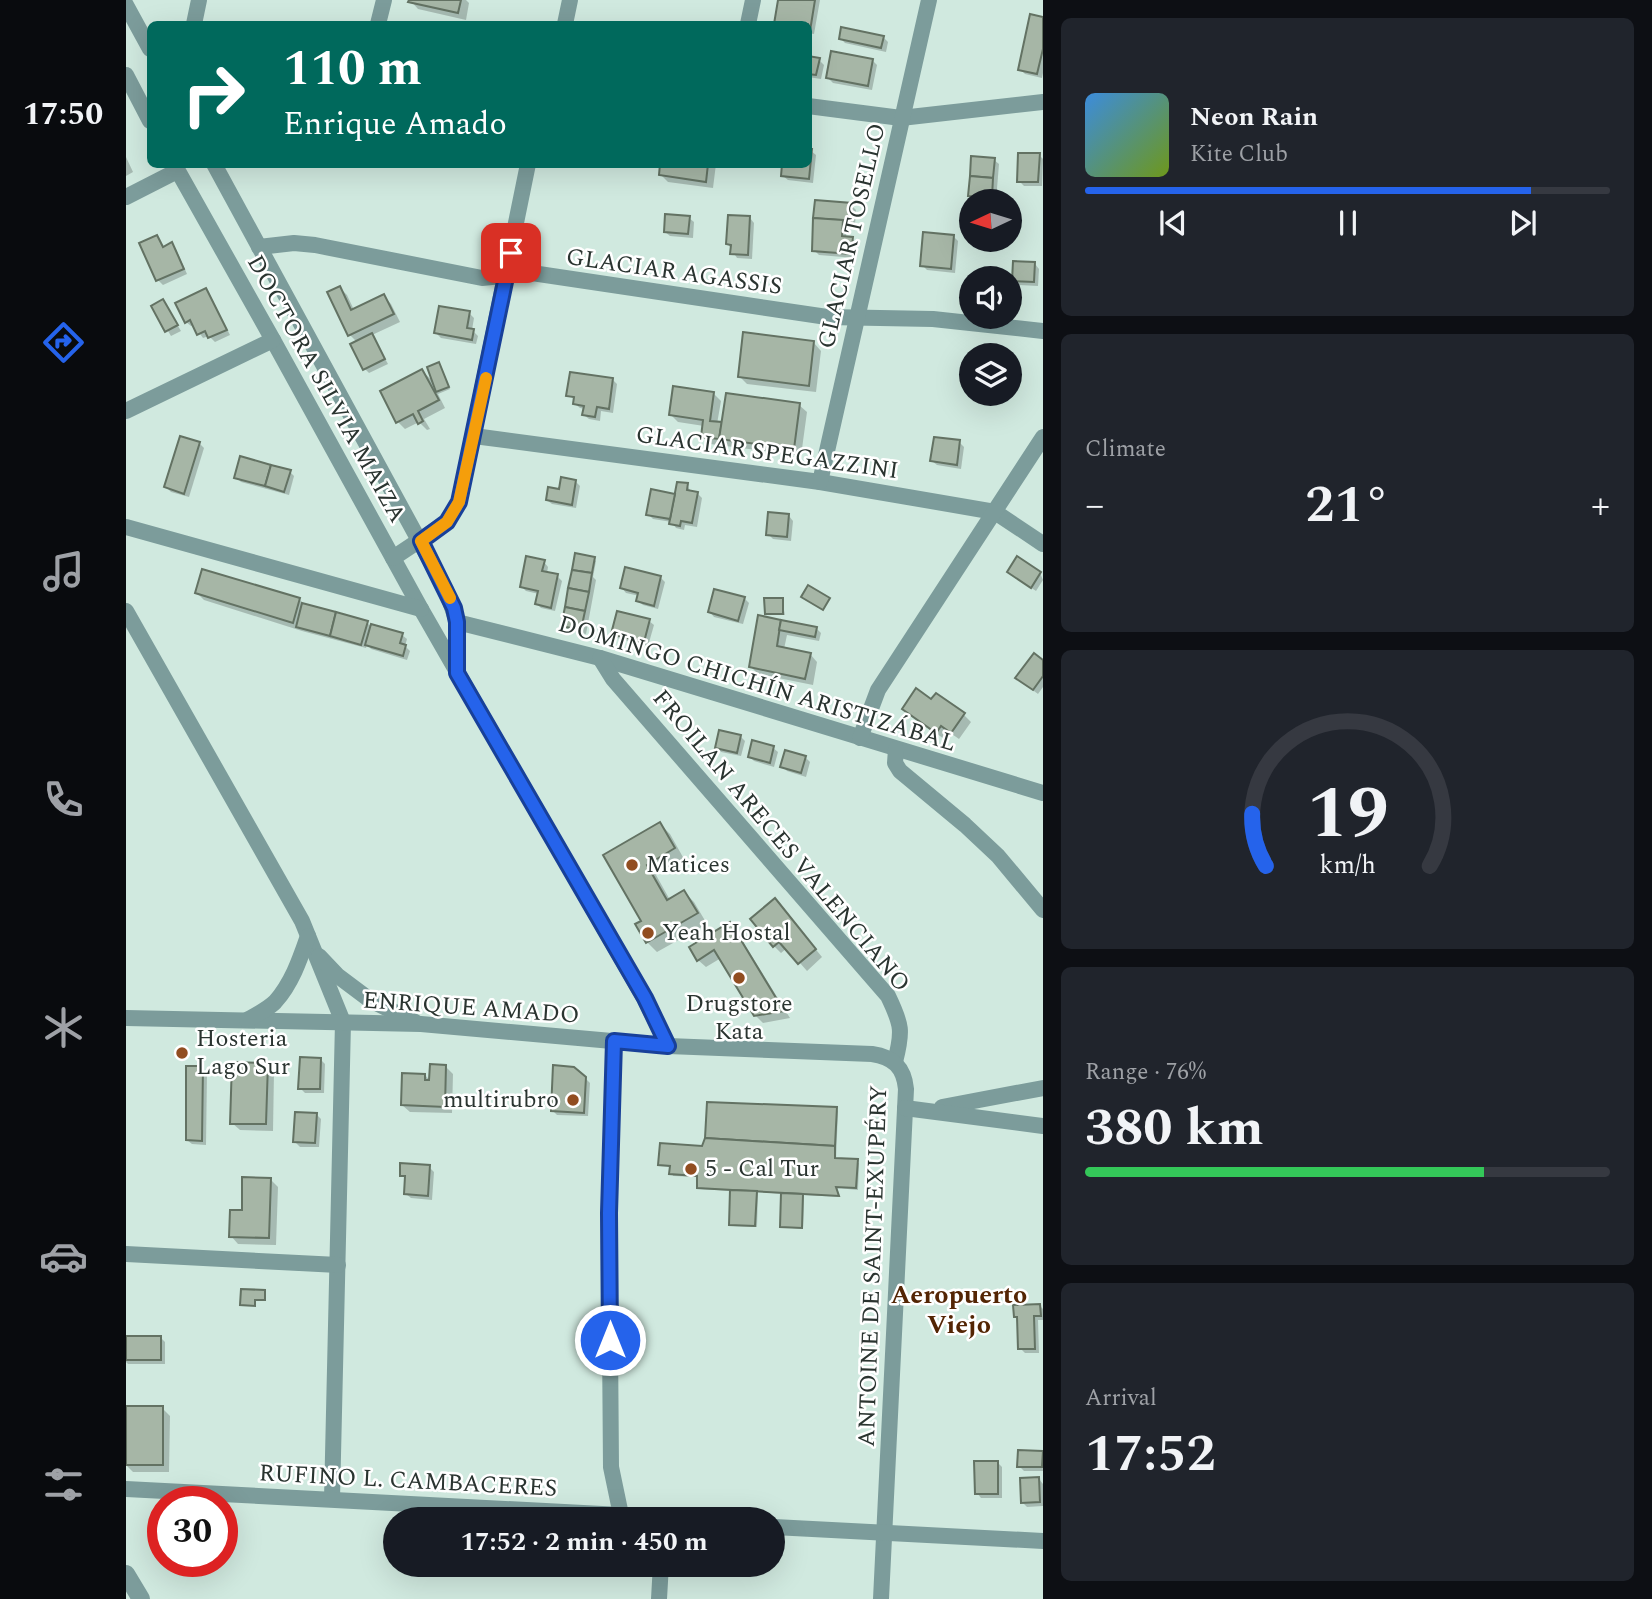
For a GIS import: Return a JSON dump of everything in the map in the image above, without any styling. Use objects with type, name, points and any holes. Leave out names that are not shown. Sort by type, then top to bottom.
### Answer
[{"type":"street","points":[[195,21],[199,0]]},
{"type":"street","points":[[379,21],[384,0]]},
{"type":"street","points":[[566,21],[570,0]]},
{"type":"street","points":[[749,21],[753,0]]},
{"type":"street","name":"GLACIAR TOSELLO","points":[[820,482],[929,0]]},
{"type":"street","points":[[126,5],[147,41]]},
{"type":"street","points":[[126,75],[147,115]]},
{"type":"street","points":[[812,107],[901,118],[1043,102]]},
{"type":"street","points":[[126,197],[176,168]]},
{"type":"street","name":"DOCTORA SILVIA MAIZA","points":[[176,168],[457,673],[645,998],[668,1046]]},
{"type":"street","name":"DOCTORA SILVIA MAIZA","points":[[216,168],[446,590],[457,622],[457,673]]},
{"type":"street","points":[[393,558],[447,522],[459,502],[527,168]]},
{"type":"street","name":"GLACIAR AGASSIS","points":[[259,247],[294,243],[315,245],[482,278],[532,273],[827,317],[933,319],[1043,331]]},
{"type":"street","points":[[126,411],[273,340]]},
{"type":"street","name":"GLACIAR SPEGAZZINI","points":[[474,436],[820,482],[995,512],[1043,544]]},
{"type":"street","points":[[860,738],[878,690],[1043,437]]},
{"type":"street","points":[[126,527],[421,609]]},
{"type":"street","points":[[126,611],[237,804],[310,942],[343,1022],[332,1499]]},
{"type":"street","name":"DOMINGO CHICHÍN ARISTIZÁBAL","points":[[457,622],[600,658],[1043,793]]},
{"type":"street","name":"FROILAN ARECES VALENCIANO","points":[[600,658],[613,679],[888,996],[901,1022],[901,1041],[895,1062]]},
{"type":"street","points":[[896,749],[895,763],[900,771],[998,856],[1043,910]]},
{"type":"street","points":[[247,1020],[274,1003],[298,967],[310,942]]},
{"type":"street","points":[[310,942],[338,976],[370,1000],[421,1024]]},
{"type":"street","name":"ENRIQUE AMADO","points":[[126,1018],[421,1024],[668,1046],[872,1054],[895,1062]]},
{"type":"street","points":[[614,1041],[609,1213],[611,1466],[619,1507]]},
{"type":"street","name":"ANTOINE DE SAINT-EXUPÉRY","points":[[881,1599],[905,1108],[905,1080],[895,1062]]},
{"type":"street","points":[[926,1110],[1043,1088]]},
{"type":"street","points":[[905,1108],[1043,1126]]},
{"type":"street","points":[[126,1254],[338,1265]]},
{"type":"street","name":"RUFINO L. CAMBACERES","points":[[126,1489],[476,1507]]},
{"type":"street","points":[[785,1527],[1043,1541]]},
{"type":"street","points":[[126,1574],[141,1599]]},
{"type":"street","points":[[659,1599],[660,1577]]},
{"type":"building","points":[[461,0],[458,13],[408,2]]},
{"type":"building","points":[[778,0],[815,0],[812,21],[774,21]]},
{"type":"building","points":[[1030,14],[1043,17],[1043,49],[1037,74],[1018,70]]},
{"type":"building","points":[[841,27],[884,36],[881,48],[839,39]]},
{"type":"building","points":[[831,51],[873,59],[868,86],[826,78]]},
{"type":"building","points":[[812,57],[820,58],[816,75],[812,74]]},
{"type":"building","points":[[1018,153],[1040,153],[1038,182],[1017,182]]},
{"type":"building","points":[[971,156],[995,158],[993,178],[970,176]]},
{"type":"building","points":[[660,168],[708,168],[706,182],[659,175]]},
{"type":"building","points":[[782,168],[810,168],[809,179],[781,176]]},
{"type":"building","points":[[970,176],[993,178],[992,189],[969,189]]},
{"type":"building","points":[[815,200],[852,203],[851,221],[813,218]]},
{"type":"building","points":[[665,214],[690,216],[688,234],[664,232]]},
{"type":"building","points":[[728,215],[750,216],[748,255],[730,254],[731,245],[726,244]]},
{"type":"building","points":[[813,218],[843,220],[842,236],[853,237],[851,254],[812,251]]},
{"type":"building","points":[[923,232],[954,235],[951,269],[920,266]]},
{"type":"building","points":[[157,235],[163,247],[172,242],[184,269],[156,281],[139,243]]},
{"type":"building","points":[[1013,261],[1035,262],[1034,282],[1022,281],[1022,266],[1013,266]]},
{"type":"building","points":[[340,286],[351,310],[384,294],[394,314],[348,336],[327,292]]},
{"type":"building","points":[[206,288],[227,330],[208,338],[205,331],[197,335],[190,320],[185,323],[175,303]]},
{"type":"building","points":[[163,299],[178,325],[165,332],[151,306]]},
{"type":"building","points":[[439,306],[470,311],[467,328],[474,329],[472,340],[434,333]]},
{"type":"building","points":[[743,332],[814,341],[809,386],[738,377]]},
{"type":"building","points":[[372,333],[385,359],[363,370],[350,344]]},
{"type":"building","points":[[439,362],[449,387],[436,392],[427,367]]},
{"type":"building","points":[[422,369],[439,400],[418,411],[423,421],[418,424],[413,414],[396,423],[380,391]]},
{"type":"building","points":[[570,372],[613,378],[609,409],[597,407],[595,417],[582,415],[584,406],[573,404],[574,397],[566,396]]},
{"type":"building","points":[[673,386],[714,392],[710,421],[722,422],[719,439],[701,437],[703,420],[669,415]]},
{"type":"building","points":[[726,393],[800,403],[794,449],[719,439]]},
{"type":"building","points":[[180,436],[200,442],[184,494],[164,487]]},
{"type":"building","points":[[934,437],[960,440],[957,465],[930,461]]},
{"type":"building","points":[[240,456],[271,465],[265,486],[234,478]]},
{"type":"building","points":[[271,465],[291,470],[284,492],[265,486]]},
{"type":"building","points":[[561,477],[576,480],[572,505],[546,500],[548,487],[559,489]]},
{"type":"building","points":[[677,482],[688,483],[687,490],[698,492],[692,523],[681,521],[680,526],[669,524]]},
{"type":"building","points":[[651,489],[675,494],[670,519],[646,515]]},
{"type":"building","points":[[768,512],[789,514],[787,537],[766,535]]},
{"type":"building","points":[[575,553],[595,557],[592,573],[572,570]]},
{"type":"building","points":[[526,556],[545,560],[542,571],[558,574],[551,608],[535,604],[538,591],[520,587]]},
{"type":"building","points":[[1017,556],[1041,572],[1031,588],[1007,572]]},
{"type":"building","points":[[625,567],[661,576],[654,606],[636,601],[638,593],[620,588]]},
{"type":"building","points":[[202,569],[300,598],[293,623],[195,593]]},
{"type":"building","points":[[572,570],[592,573],[589,592],[568,588]]},
{"type":"building","points":[[808,585],[830,598],[823,610],[801,597]]},
{"type":"building","points":[[568,588],[589,592],[585,611],[565,607]]},
{"type":"building","points":[[714,589],[745,597],[738,621],[708,612]]},
{"type":"building","points":[[764,598],[783,598],[783,614],[765,614]]},
{"type":"building","points":[[302,603],[336,612],[330,636],[296,627]]},
{"type":"building","points":[[565,607],[585,611],[581,630],[561,626]]},
{"type":"building","points":[[617,611],[650,619],[644,642],[611,634]]},
{"type":"building","points":[[336,612],[368,621],[361,645],[330,636]]},
{"type":"building","points":[[758,615],[781,620],[777,646],[811,653],[805,679],[749,667]]},
{"type":"building","points":[[781,620],[817,627],[815,637],[779,630]]},
{"type":"building","points":[[371,624],[403,633],[400,643],[406,645],[403,656],[365,645]]},
{"type":"building","points":[[1034,653],[1043,660],[1043,676],[1033,690],[1015,678]]},
{"type":"building","points":[[916,688],[931,699],[936,693],[965,713],[951,733],[941,726],[936,733],[902,709]]},
{"type":"building","points":[[719,730],[741,735],[737,753],[715,748]]},
{"type":"building","points":[[752,740],[774,746],[770,763],[748,757]]},
{"type":"building","points":[[785,750],[806,756],[801,773],[780,767]]},
{"type":"building","points":[[660,822],[675,848],[647,865],[667,900],[684,890],[698,913],[646,943],[635,924],[641,921],[603,855]]},
{"type":"building","points":[[775,898],[816,949],[798,964],[779,942],[773,947],[750,919]]},
{"type":"building","points":[[730,922],[784,1011],[754,1016],[714,950],[697,961],[689,947]]},
{"type":"building","points":[[300,1057],[321,1058],[320,1089],[298,1089]]},
{"type":"building","points":[[232,1062],[268,1063],[266,1124],[230,1124]]},
{"type":"building","points":[[430,1064],[446,1065],[445,1107],[401,1105],[402,1073],[425,1074],[425,1080],[429,1080]]},
{"type":"building","points":[[553,1065],[574,1067],[586,1077],[584,1113],[551,1111]]},
{"type":"building","points":[[186,1066],[203,1066],[202,1141],[186,1140]]},
{"type":"building","points":[[707,1102],[837,1107],[835,1146],[705,1138]]},
{"type":"building","points":[[295,1112],[317,1113],[315,1143],[293,1142]]},
{"type":"building","points":[[705,1138],[835,1146],[835,1158],[858,1159],[856,1188],[836,1187],[839,1196],[697,1188],[697,1176],[669,1174],[670,1166],[658,1165],[660,1143],[702,1146]]},
{"type":"building","points":[[400,1163],[430,1165],[428,1196],[404,1194],[405,1176],[400,1176]]},
{"type":"building","points":[[242,1177],[271,1178],[269,1238],[229,1237],[230,1210],[242,1210]]},
{"type":"building","points":[[730,1190],[757,1191],[755,1226],[729,1225]]},
{"type":"building","points":[[781,1193],[803,1194],[802,1228],[780,1227]]},
{"type":"building","points":[[241,1289],[265,1290],[265,1300],[255,1300],[255,1306],[240,1305]]},
{"type":"building","points":[[1040,1304],[1041,1316],[1034,1316],[1035,1349],[1018,1349],[1017,1317],[1014,1317],[1013,1305]]},
{"type":"building","points":[[126,1336],[161,1336],[161,1360],[126,1360]]},
{"type":"building","points":[[126,1406],[163,1406],[163,1465],[126,1465]]},
{"type":"building","points":[[1018,1450],[1043,1451],[1042,1467],[1017,1467]]},
{"type":"building","points":[[974,1461],[998,1461],[998,1494],[975,1494]]},
{"type":"building","points":[[1039,1477],[1040,1502],[1021,1503],[1020,1478]]},
{"type":"slow traffic","points":[[450,598],[421,541],[447,522],[459,502],[486,378]]},
{"type":"place","name":"Matices","points":[[632,865]]},
{"type":"place","name":"Yeah Hostal","points":[[648,933]]},
{"type":"place","name":"Drugstore Kata","points":[[739,978]]},
{"type":"place","name":"Hosteria Lago Sur","points":[[182,1053]]},
{"type":"place","name":"multirubro","points":[[573,1100]]},
{"type":"place","name":"5 - Cal Tur","points":[[691,1169]]},
{"type":"district","name":"Aeropuerto Viejo","points":[[959,1310]]},
{"type":"route","points":[[511,253],[459,502],[447,522],[421,541],[454,608],[457,622],[457,673],[645,998],[668,1046],[614,1041],[609,1213],[610,1340]]}]
